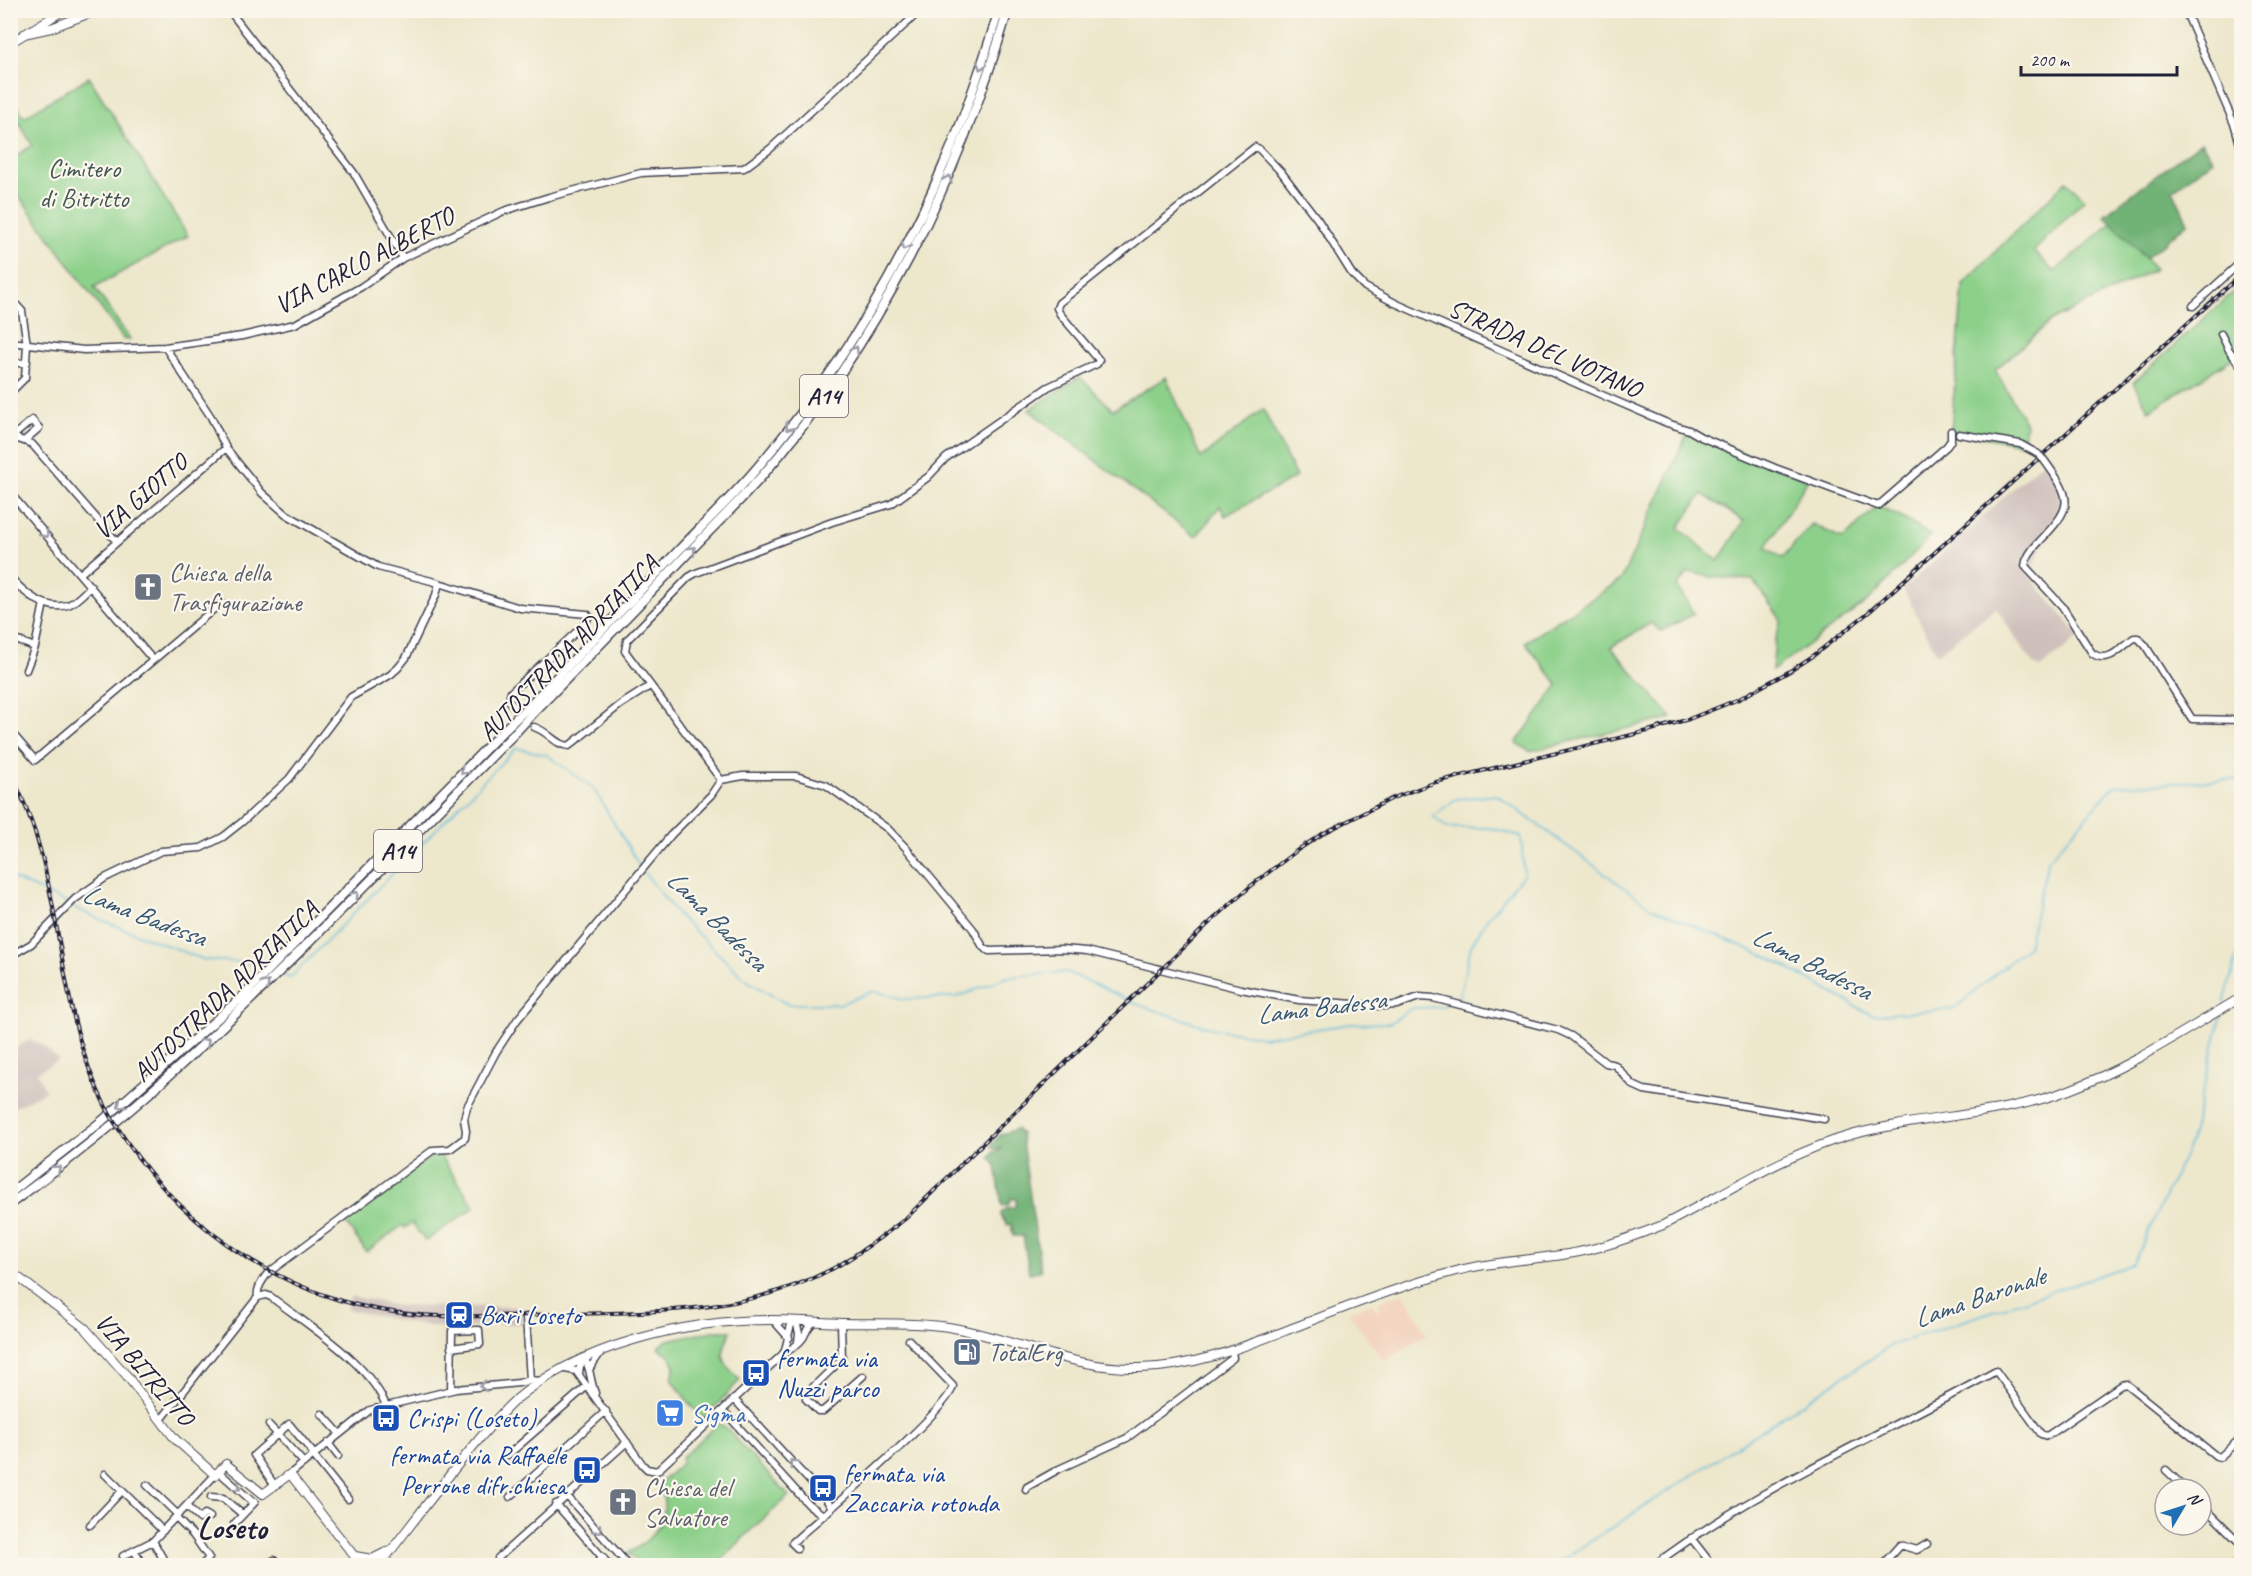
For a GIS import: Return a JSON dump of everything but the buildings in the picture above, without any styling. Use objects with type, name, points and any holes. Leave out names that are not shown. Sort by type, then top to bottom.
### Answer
[{"type":"highway","name":"AUTOSTRADA ADRIATICA","points":[[10,1204],[134,1107],[246,999],[509,732],[751,475],[829,372],[881,290],[919,220],[966,110],[999,10]]},
{"type":"highway","name":"AUTOSTRADA ADRIATICA","points":[[531,709],[761,477],[809,417],[848,361],[902,272],[937,202],[969,126],[1008,10]]},
{"type":"highway","name":"AUTOSTRADA ADRIATICA","points":[[10,1193],[102,1121],[246,999]]},
{"type":"main road","points":[[10,43],[64,10]]},
{"type":"main road","points":[[24,34],[51,28],[96,11]]},
{"type":"main road","points":[[381,1566],[392,1548],[495,1420],[514,1402],[541,1381],[565,1368],[640,1338],[678,1329],[727,1322],[773,1320],[952,1328],[1074,1360],[1128,1368],[1163,1366],[1232,1351],[1374,1297],[1458,1270],[1570,1254],[1647,1232],[1663,1226],[1802,1153],[1843,1138],[1894,1126],[2014,1107],[2067,1091],[2124,1066],[2241,997]]},
{"type":"main road","name":"VIA BITRITTO","points":[[10,1271],[85,1328],[175,1439],[217,1474]]},
{"type":"main road","points":[[217,1474],[227,1464],[258,1499],[290,1474],[361,1566]]},
{"type":"main road","points":[[354,1556],[372,1559],[392,1548]]},
{"type":"main road","points":[[2235,1566],[2241,1558]]},
{"type":"street","points":[[229,10],[354,173],[403,258]]},
{"type":"street","name":"VIA CARLO ALBERTO","points":[[10,342],[84,350],[165,347],[243,336],[295,324],[361,287],[403,258],[504,211],[641,173],[744,168],[770,149],[921,10]]},
{"type":"street","points":[[2185,10],[2235,126],[2241,152]]},
{"type":"street","name":"STRADA DEL VOTANO","points":[[650,687],[625,651],[624,646],[627,640],[689,577],[726,560],[891,504],[928,477],[946,459],[1048,387],[1096,364],[1099,360],[1060,314],[1057,308],[1059,303],[1255,147],[1282,173],[1318,220],[1352,274],[1365,287],[1401,306],[1624,405],[1689,430],[1775,468],[1878,506],[1947,446],[1951,440],[1951,431]]},
{"type":"street","points":[[2241,178],[2241,196]]},
{"type":"street","points":[[2193,306],[2241,261]]},
{"type":"street","points":[[10,298],[22,311],[27,345],[25,378],[10,393]]},
{"type":"street","points":[[2221,334],[2241,369]]},
{"type":"street","points":[[165,347],[211,417],[226,448],[262,493],[286,514],[378,567],[520,608],[589,616],[585,624],[512,692],[508,700],[513,706]]},
{"type":"street","points":[[10,364],[27,362]]},
{"type":"street","points":[[11,436],[32,420],[39,428],[24,441]]},
{"type":"street","points":[[1959,434],[2020,444],[2038,454],[2060,481],[2066,495],[2067,506],[2059,520],[2032,549],[2025,566],[2062,606],[2092,652],[2098,657],[2110,656],[2134,638],[2138,638],[2145,645],[2192,719],[2241,720]]},
{"type":"street","points":[[11,436],[32,444],[117,542]]},
{"type":"street","name":"VIA GIOTTO","points":[[80,574],[226,448]]},
{"type":"street","points":[[12,498],[91,586],[153,660]]},
{"type":"street","points":[[10,577],[23,591],[44,603],[59,605],[71,604],[91,586]]},
{"type":"street","points":[[10,956],[31,944],[75,899],[105,879],[161,851],[196,849],[216,841],[260,807],[289,779],[346,702],[361,690],[390,675],[398,668],[436,595],[439,583]]},
{"type":"street","points":[[26,670],[35,647],[44,603]]},
{"type":"street","points":[[10,731],[35,760],[221,603]]},
{"type":"street","points":[[10,638],[35,647]]},
{"type":"street","points":[[534,727],[546,732],[561,744],[569,746],[620,705],[650,687],[721,780]]},
{"type":"street","points":[[258,1297],[262,1280],[280,1263],[434,1150],[450,1149],[465,1138],[464,1119],[467,1107],[496,1052],[517,1020],[671,835],[711,795],[721,780],[743,776],[796,776],[826,784],[888,829],[973,929],[983,947],[989,951],[1062,949],[1087,951],[1241,989],[1299,1000],[1381,1006],[1397,1005],[1419,997],[1433,998],[1558,1030],[1571,1036],[1606,1063],[1615,1065],[1633,1085],[1644,1090],[1824,1119]]},
{"type":"street","points":[[161,1420],[258,1297],[266,1295],[356,1363],[378,1389],[386,1406]]},
{"type":"street","points":[[526,1317],[530,1380]]},
{"type":"street","points":[[773,1320],[789,1338]]},
{"type":"street","points":[[783,1354],[789,1338],[790,1326],[794,1321],[799,1333],[798,1342]]},
{"type":"street","points":[[565,1368],[574,1369],[579,1374],[646,1469],[652,1472],[662,1468],[734,1399],[803,1338],[807,1327],[814,1322]]},
{"type":"street","points":[[841,1323],[842,1359],[807,1394],[806,1399],[818,1411],[823,1411],[863,1376]]},
{"type":"street","points":[[465,1330],[466,1346]]},
{"type":"street","points":[[451,1348],[480,1344],[479,1330],[452,1331],[451,1348],[451,1390]]},
{"type":"street","points":[[796,1548],[792,1542],[898,1449],[943,1405],[952,1392],[953,1386],[909,1340]]},
{"type":"street","points":[[1026,1490],[1037,1480],[1059,1468],[1127,1438],[1233,1358],[1232,1351]]},
{"type":"street","points":[[596,1396],[590,1381],[591,1368],[601,1352]]},
{"type":"street","points":[[579,1374],[580,1366],[585,1359],[591,1368]]},
{"type":"street","points":[[1653,1566],[1691,1538],[1736,1510],[1996,1371],[2041,1434],[2047,1436],[2121,1385],[2126,1384],[2216,1456],[2220,1457],[2241,1437]]},
{"type":"street","points":[[290,1474],[370,1410],[451,1390],[530,1380],[541,1381]]},
{"type":"street","points":[[508,1455],[587,1386]]},
{"type":"street","points":[[734,1399],[826,1499],[831,1508]]},
{"type":"street","points":[[723,1410],[808,1504],[823,1515]]},
{"type":"street","points":[[510,1497],[606,1411]]},
{"type":"street","points":[[322,1414],[340,1434]]},
{"type":"street","points":[[275,1486],[254,1455],[289,1424],[348,1499]]},
{"type":"street","points":[[269,1425],[304,1463]]},
{"type":"street","points":[[498,1558],[627,1442]]},
{"type":"street","points":[[328,1443],[338,1456]]},
{"type":"street","points":[[2166,1470],[2173,1477]]},
{"type":"street","points":[[105,1474],[163,1531]]},
{"type":"street","points":[[123,1556],[153,1541],[217,1474],[258,1499],[234,1524]]},
{"type":"street","points":[[147,1485],[177,1516],[209,1558],[201,1566]]},
{"type":"street","points":[[90,1525],[122,1491]]},
{"type":"street","points":[[566,1495],[629,1566]]},
{"type":"street","points":[[211,1497],[223,1498],[242,1514]]},
{"type":"street","points":[[556,1504],[610,1566]]},
{"type":"street","points":[[186,1506],[200,1519],[205,1515],[210,1517]]},
{"type":"street","points":[[2213,1516],[2241,1545]]},
{"type":"street","points":[[1691,1538],[1713,1566]]},
{"type":"street","points":[[153,1541],[167,1566]]},
{"type":"street","points":[[1881,1566],[1900,1545],[1917,1550],[1928,1544]]},
{"type":"street","points":[[134,1550],[143,1566]]},
{"type":"street","points":[[593,1566],[603,1557]]},
{"type":"street","points":[[265,1566],[274,1560]]},
{"type":"shaded area","points":[[2042,462],[2054,468],[2064,500],[2029,575],[2080,637],[2040,668],[2024,651],[1996,608],[1937,654],[1903,589]]},
{"type":"shaded area","points":[[30,1040],[41,1044],[59,1060],[37,1072],[46,1091],[11,1109],[11,1050]]},
{"type":"shaded area","points":[[1403,1293],[1427,1334],[1384,1361],[1348,1312],[1371,1303],[1377,1310],[1380,1308],[1378,1301]]},
{"type":"shaded area","points":[[351,1296],[397,1306],[522,1307],[522,1324],[483,1324],[481,1327],[446,1328],[409,1323],[346,1309]]},
{"type":"green space","name":"Cimitero di Bitritto","points":[[89,77],[188,236],[94,287],[130,339],[124,340],[11,185],[11,160],[32,145],[11,108],[11,97],[24,117]]},
{"type":"green space","points":[[2201,142],[2213,160],[2173,190],[2188,223],[2146,258],[2104,215]]},
{"type":"green space","points":[[2066,181],[2085,199],[2034,251],[2054,272],[2113,222],[2155,269],[2051,321],[1995,370],[2027,425],[2020,444],[1951,431],[1963,284]]},
{"type":"green space","points":[[2241,285],[2241,369],[2233,358],[2149,411],[2133,383]]},
{"type":"green space","points":[[1080,377],[1113,410],[1166,377],[1201,458],[1263,409],[1296,477],[1225,516],[1220,506],[1196,537],[1029,410]]},
{"type":"green space","points":[[1689,430],[1808,480],[1766,547],[1782,558],[1812,524],[1843,539],[1878,506],[1931,536],[1868,601],[1772,671],[1775,642],[1781,620],[1753,580],[1710,577],[1689,572],[1677,586],[1694,614],[1661,631],[1651,623],[1611,647],[1672,718],[1530,751],[1516,743],[1558,685],[1525,642],[1621,580]],"holes":[[[1702,494],[1744,521],[1718,561],[1679,528]]]},
{"type":"green space","points":[[1016,1129],[1021,1134],[1041,1271],[1029,1273],[1023,1236],[1013,1236],[1011,1224],[1007,1225],[1001,1216],[1001,1213],[1008,1208],[1015,1207],[1017,1200],[1012,1198],[1008,1205],[1002,1206],[996,1166],[990,1158],[993,1152],[1001,1148],[995,1149],[991,1146],[1000,1135]]},
{"type":"green space","points":[[438,1152],[475,1207],[425,1241],[412,1223],[405,1228],[403,1225],[366,1252],[344,1220]]},
{"type":"green space","points":[[713,1331],[731,1331],[723,1353],[725,1363],[740,1380],[704,1419],[688,1402],[672,1379],[675,1365],[669,1355],[658,1347],[667,1340]]},
{"type":"green space","points":[[719,1423],[730,1431],[789,1496],[717,1565],[640,1565],[628,1553],[645,1542],[659,1526],[664,1508],[659,1488],[663,1480],[682,1463],[681,1458]]},
{"type":"waterway","name":"Lama Badessa","points":[[283,975],[290,978],[516,748],[547,755],[593,788],[641,868]]},
{"type":"waterway","name":"Lama Badessa","points":[[1453,1001],[1459,998],[1471,946],[1487,919],[1524,874],[1521,836],[1490,828],[1447,828],[1433,816],[1456,799],[1497,795],[1652,908],[1772,959],[1872,1015],[1954,1009],[2028,946],[2048,860],[2114,786],[2242,779]]},
{"type":"waterway","name":"Lama Badessa","points":[[644,872],[677,914],[746,980],[787,1004],[840,1004],[874,991],[904,999],[957,997],[1008,977],[1067,972],[1142,1006],[1211,1028],[1263,1037],[1350,1024],[1390,1023],[1412,1008],[1441,1007],[1446,1004]]},
{"type":"waterway","name":"Lama Badessa","points":[[10,877],[67,903]]},
{"type":"waterway","name":"Lama Badessa","points":[[71,906],[205,960],[255,963],[265,967]]},
{"type":"waterway","name":"Lama Baronale","points":[[2224,1003],[2242,938]]},
{"type":"waterway","name":"Lama Baronale","points":[[1553,1566],[1892,1345],[2133,1264],[2190,1143],[2222,1013]]},
{"type":"railway","points":[[10,773],[29,815],[42,858],[78,1035],[93,1078],[113,1120],[137,1157],[197,1221],[232,1248],[308,1289],[350,1303],[393,1312],[435,1316],[632,1312],[734,1302],[768,1294],[832,1269],[905,1219],[1207,925],[1252,885],[1324,833],[1393,798],[1436,782],[1689,719],[1739,699],[1813,656],[1869,612],[2242,274]]},
{"type":"place","name":"Chiesa della Trasfigurazione","points":[[148,587]]},
{"type":"place","name":"Bari Loseto","points":[[459,1315]]},
{"type":"place","name":"TotalErg","points":[[967,1352]]},
{"type":"place","name":"fermata via Nuzzi parco","points":[[756,1373]]},
{"type":"place","name":"Sigma","points":[[670,1413]]},
{"type":"place","name":"Crispi (Loseto)","points":[[386,1418]]},
{"type":"place","name":"fermata via Raffaele Perrone difr.chiesa","points":[[587,1470]]},
{"type":"place","name":"fermata via Zaccaria rotonda","points":[[823,1488]]},
{"type":"place","name":"Chiesa del Salvatore","points":[[623,1502]]},
{"type":"district","name":"Loseto","points":[[232,1527]]}]
